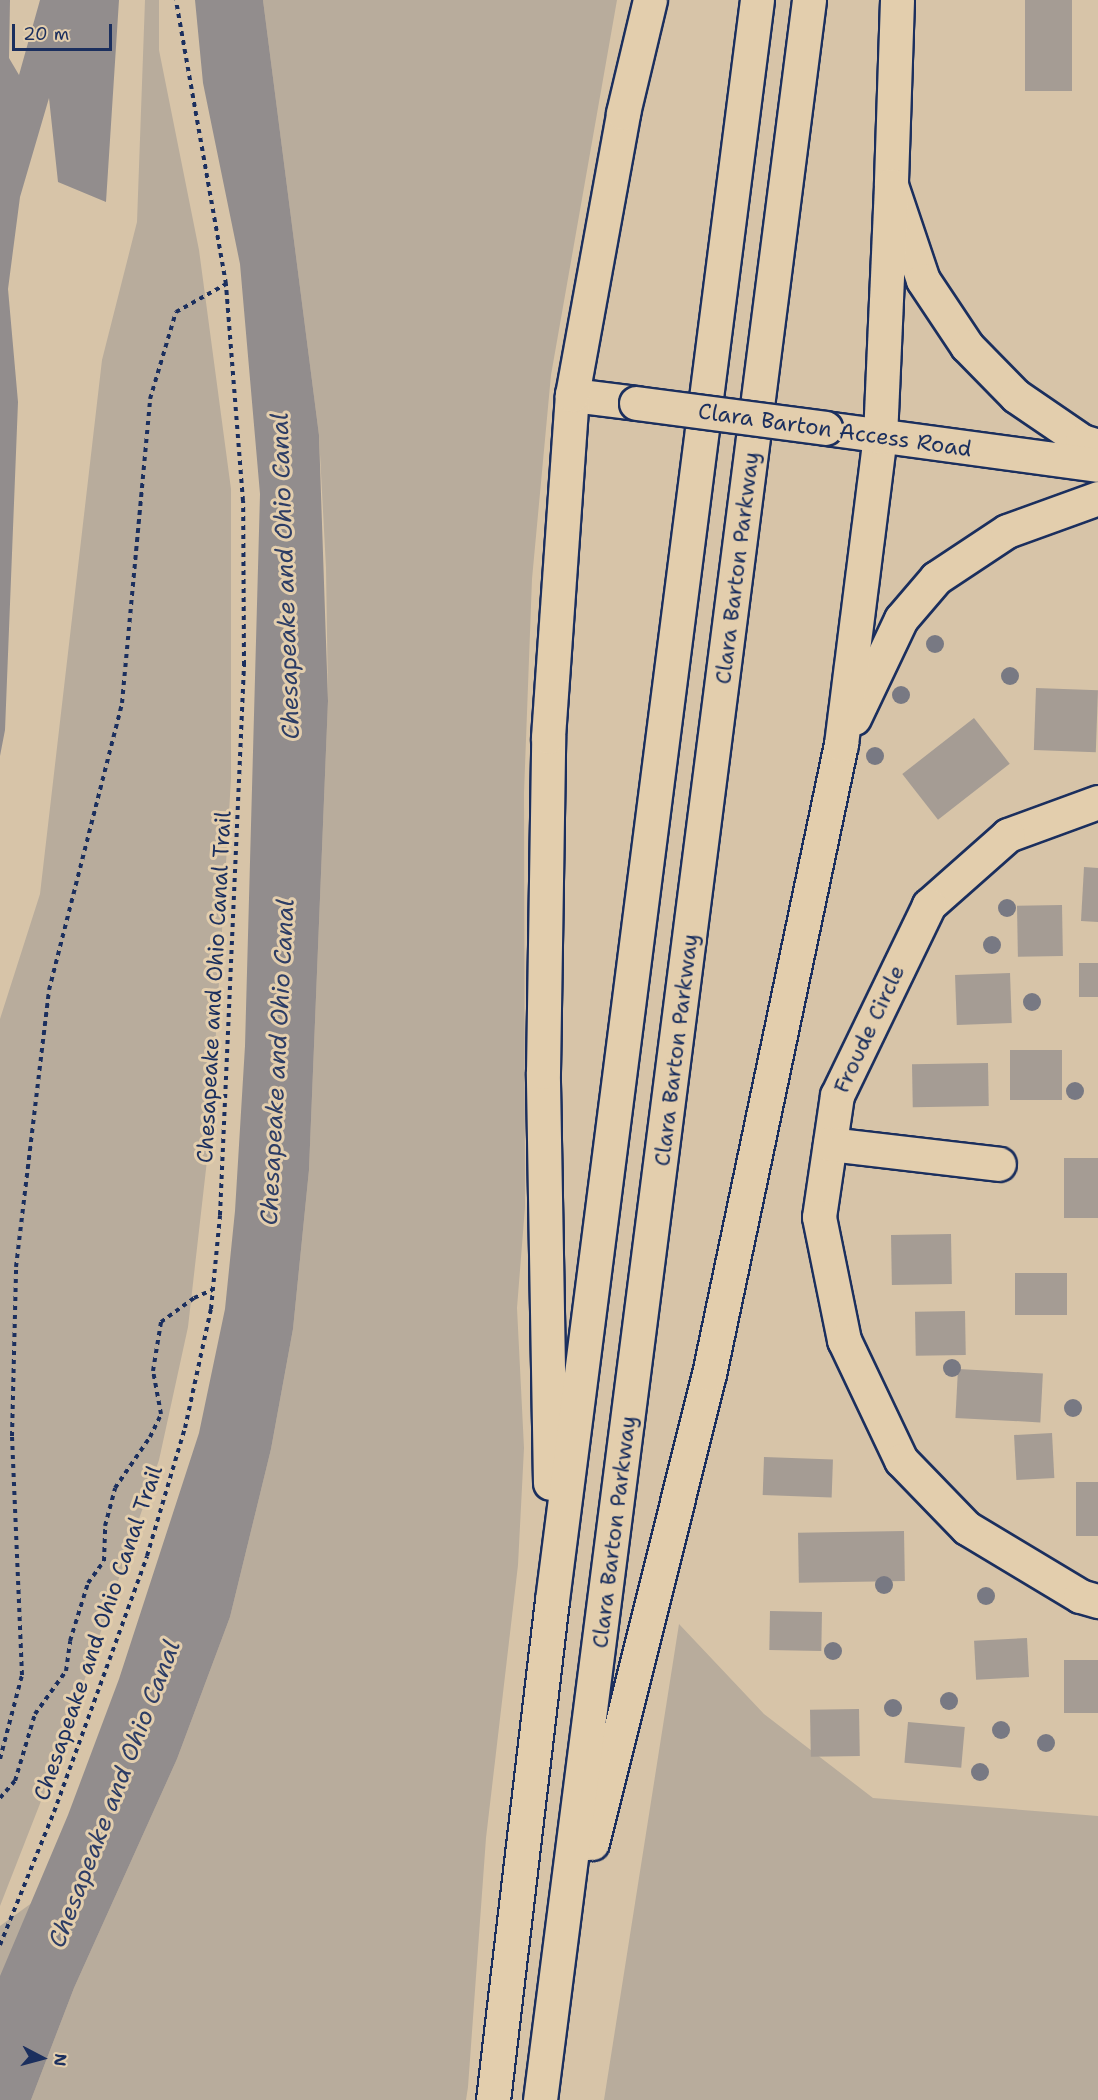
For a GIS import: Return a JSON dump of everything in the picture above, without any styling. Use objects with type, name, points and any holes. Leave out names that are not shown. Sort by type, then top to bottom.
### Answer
[{"type":"main road","points":[[552,1600],[543,1072],[548,736],[572,395],[623,113],[650,0]]},
{"type":"main road","points":[[493,2100],[552,1600],[757,0]]},
{"type":"main road","name":"Clara Barton Parkway","points":[[540,2100],[561,1958],[809,0]]},
{"type":"main road","points":[[561,1958],[626,1719],[709,1374],[841,744],[880,437],[897,0]]},
{"type":"main road","points":[[891,185],[923,280],[967,346],[1016,396],[1082,441],[1098,446]]},
{"type":"main road","name":"Clara Barton Access Road","points":[[572,395],[1098,465]]},
{"type":"main road","points":[[841,744],[901,619],[936,578],[1007,531],[1098,498]]},
{"type":"main road","name":"Froude Circle","points":[[1098,802],[1008,835],[929,905],[837,1095],[819,1217],[844,1340],[901,1460],[967,1528],[1080,1596],[1098,1601]]},
{"type":"main road","points":[[830,1144],[999,1164]]},
{"type":"path","name":"Chesapeake and Ohio Canal Trail","points":[[0,1945],[54,1812],[147,1556],[184,1428],[212,1290],[230,1046],[244,665],[243,501],[226,284],[176,0]]},
{"type":"path","points":[[0,1759],[22,1675],[12,1436],[16,1267],[49,990],[122,703],[150,399],[176,312],[226,284]]},
{"type":"path","points":[[0,1798],[15,1781],[35,1714],[66,1671],[69,1641],[88,1583],[104,1561],[105,1526],[115,1488],[150,1437],[161,1414],[153,1371],[161,1322],[194,1298],[212,1290]]},
{"type":"shaded area","points":[[145,0],[159,0],[159,50],[199,250],[231,489],[231,779],[210,1134],[188,1327],[159,1460],[59,1755],[0,1906],[0,1019],[40,894],[102,360],[137,222]]},
{"type":"shaded area","points":[[263,0],[617,0],[551,375],[532,579],[524,793],[525,1207],[517,1308],[524,1448],[518,1565],[486,1838],[468,2087],[466,2100],[31,2100],[74,1988],[177,1759],[230,1617],[271,1449],[293,1329],[309,1170],[328,701],[326,568],[319,435]]},
{"type":"shaded area","points":[[679,1624],[764,1714],[873,1798],[1098,1816],[1098,2100],[604,2100]]},
{"type":"shaded area","points":[[51,1889],[0,2021],[0,1926]]},
{"type":"water","points":[[0,0],[10,0],[9,58],[19,75],[40,0],[119,0],[106,202],[58,182],[49,98],[20,197],[8,289],[18,402],[5,730],[0,756]]},
{"type":"water","name":"Chesapeake and Ohio Canal","points":[[195,0],[263,0],[319,435],[328,701],[309,1170],[293,1329],[271,1449],[230,1617],[177,1759],[74,1988],[31,2100],[0,2100],[0,1976],[68,1815],[119,1679],[199,1433],[225,1309],[235,1211],[245,1046],[260,494],[240,264],[203,83]]},
{"type":"building","points":[[1025,0],[1072,0],[1072,91],[1025,91]]},
{"type":"building","points":[[1036,688],[1098,690],[1096,752],[1034,750]]},
{"type":"building","points":[[974,718],[1010,764],[938,820],[902,774]]},
{"type":"building","points":[[1084,867],[1098,868],[1098,922],[1081,921]]},
{"type":"building","points":[[1062,905],[1063,956],[1018,957],[1017,906]]},
{"type":"building","points":[[1079,963],[1098,963],[1098,997],[1079,997]]},
{"type":"building","points":[[1010,973],[1012,1023],[957,1025],[955,975]]},
{"type":"building","points":[[1010,1050],[1062,1050],[1062,1100],[1010,1100]]},
{"type":"building","points":[[988,1063],[989,1106],[913,1107],[912,1064]]},
{"type":"building","points":[[1064,1158],[1098,1158],[1098,1218],[1064,1218]]},
{"type":"building","points":[[951,1234],[952,1284],[892,1285],[891,1235]]},
{"type":"building","points":[[1015,1273],[1067,1273],[1067,1315],[1015,1315]]},
{"type":"building","points":[[965,1311],[966,1355],[916,1356],[915,1312]]},
{"type":"building","points":[[958,1369],[1043,1373],[1040,1422],[955,1418]]},
{"type":"building","points":[[1052,1433],[1054,1478],[1016,1480],[1014,1435]]},
{"type":"building","points":[[764,1457],[833,1459],[832,1497],[763,1495]]},
{"type":"building","points":[[1076,1482],[1098,1482],[1098,1536],[1076,1536]]},
{"type":"building","points":[[904,1531],[905,1581],[799,1583],[798,1533]]},
{"type":"building","points":[[770,1611],[822,1612],[821,1651],[769,1650]]},
{"type":"building","points":[[1027,1638],[1029,1677],[976,1680],[974,1641]]},
{"type":"building","points":[[1064,1660],[1098,1660],[1098,1713],[1064,1713]]},
{"type":"building","points":[[859,1709],[860,1756],[811,1757],[810,1710]]},
{"type":"building","points":[[908,1722],[965,1727],[961,1768],[904,1763]]}]
